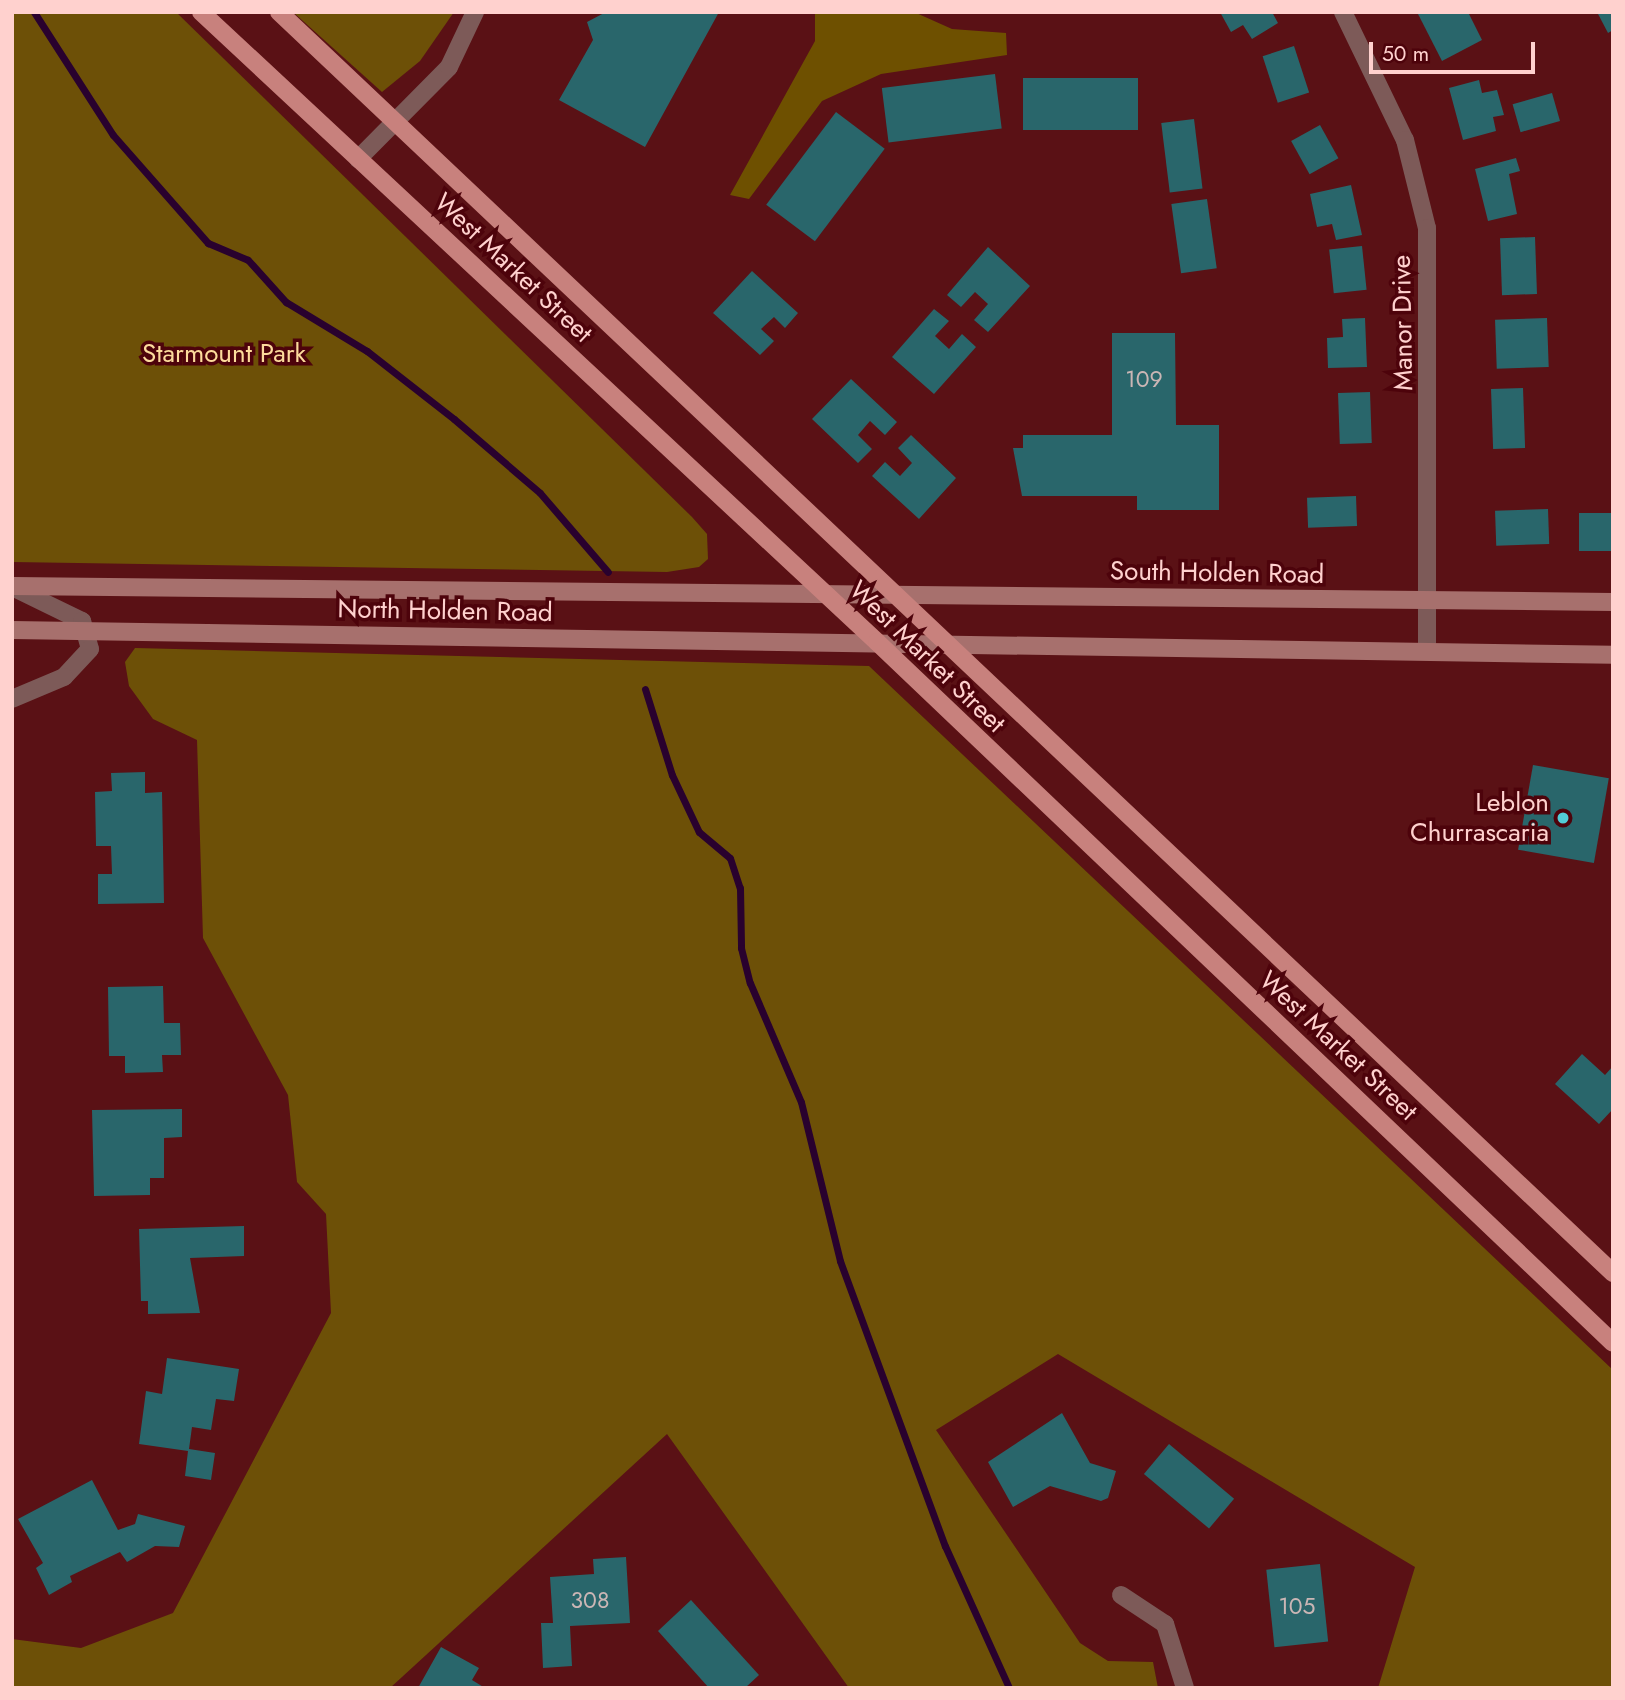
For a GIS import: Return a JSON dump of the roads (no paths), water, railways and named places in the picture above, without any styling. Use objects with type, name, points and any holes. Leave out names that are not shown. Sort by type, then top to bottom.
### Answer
[{"type":"main road","name":"West Market Street","points":[[201,12],[877,642],[1613,1343]]},
{"type":"main road","name":"West Market Street","points":[[279,12],[944,646],[1613,1273]]},
{"type":"main road","name":"North Holden Road","points":[[12,587],[821,590]]},
{"type":"main road","name":"South Holden Road","points":[[821,590],[892,595],[1613,602]]},
{"type":"main road","name":"North Holden Road","points":[[12,630],[877,642]]},
{"type":"main road","points":[[877,642],[944,646],[1427,650],[1613,655]]},
{"type":"street","points":[[358,159],[398,123],[449,67],[475,12]]},
{"type":"street","name":"Manor Drive","points":[[1343,12],[1405,140],[1427,228],[1427,650]]},
{"type":"street","points":[[12,587],[82,621],[89,632],[90,649],[79,666],[12,699]]},
{"type":"street","points":[[1121,1595],[1165,1624],[1185,1688]]},
{"type":"waterway","points":[[34,12],[113,135],[208,243],[248,260],[286,302],[367,351],[454,419],[540,493],[608,572]]},
{"type":"waterway","points":[[645,689],[672,775],[699,832],[730,858],[740,888],[741,948],[750,983],[801,1102],[840,1261],[945,1546],[1009,1688]]},
{"type":"place","name":"Leblon Churrascaria","points":[[1563,818]]},
{"type":"park label","name":"Starmount Park","points":[[224,354]]}]
